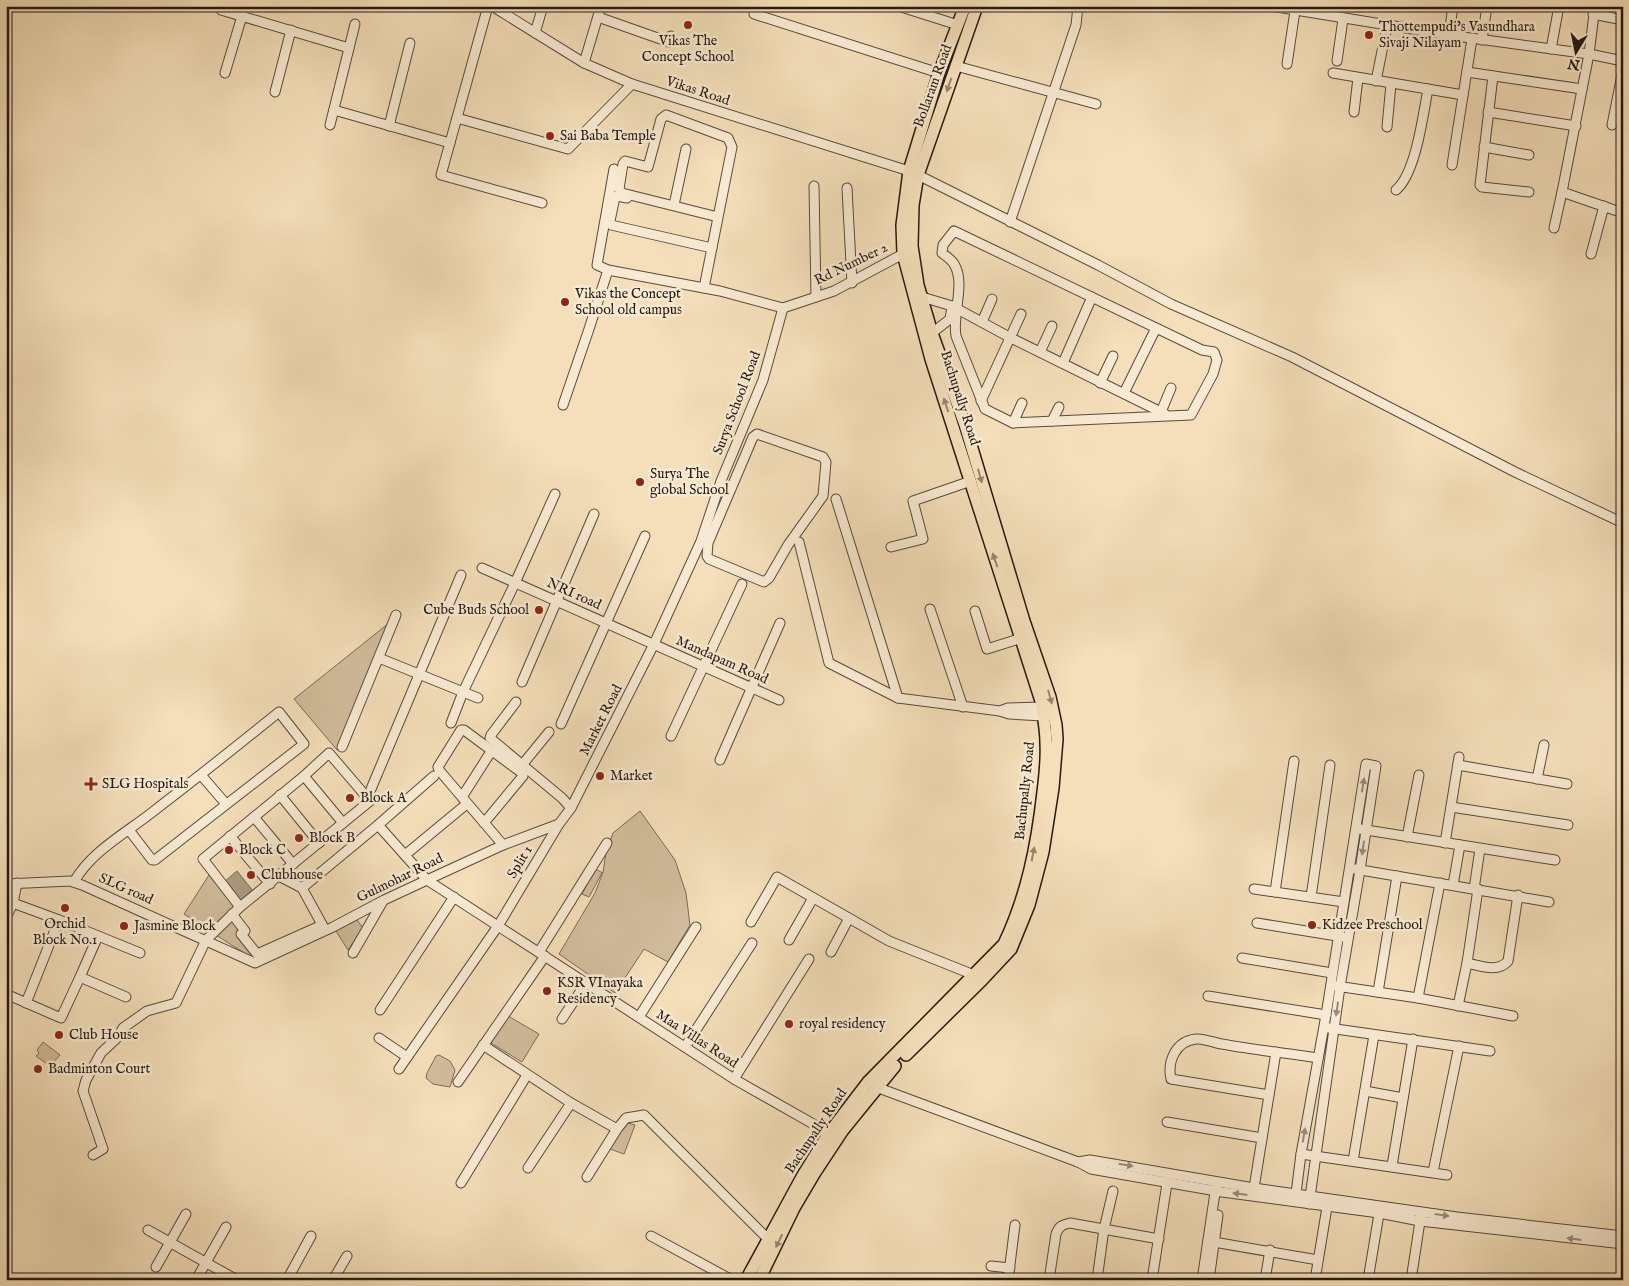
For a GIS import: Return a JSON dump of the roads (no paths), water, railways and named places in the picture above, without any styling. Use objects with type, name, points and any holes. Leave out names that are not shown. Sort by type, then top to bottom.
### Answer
[{"type":"main road","name":"Bollaram Road","points":[[913,173],[939,72],[965,6]]},
{"type":"main road","name":"Bollaram Road","points":[[913,173],[956,66],[977,6]]},
{"type":"main road","name":"Bachupally Road","points":[[759,1280],[794,1208],[843,1130],[888,1072],[1011,949],[1036,883],[1053,788],[1057,739],[1050,697],[1024,621],[965,425],[942,376],[916,307],[903,254],[902,225],[913,173]]},
{"type":"main road","name":"Bachupally Road","points":[[746,1280],[802,1177],[829,1133],[868,1082],[1004,944],[1016,918],[1027,886],[1040,816],[1046,764],[1043,711],[1022,638],[993,554],[971,481],[922,297],[912,246],[913,173]]},
{"type":"street","points":[[488,6],[441,175],[542,202]]},
{"type":"street","name":"Vikas Road","points":[[492,6],[584,63],[632,84],[913,173],[1098,265],[1171,304],[1292,357],[1515,472],[1623,523]]},
{"type":"street","points":[[535,33],[543,6]]},
{"type":"street","points":[[584,63],[601,6]]},
{"type":"street","points":[[898,6],[958,24]]},
{"type":"street","points":[[1010,222],[1076,25],[1078,6]]},
{"type":"street","points":[[1271,6],[1342,19],[1589,54],[1623,61]]},
{"type":"street","points":[[1449,35],[1453,6]]},
{"type":"street","points":[[1482,40],[1487,6]]},
{"type":"street","points":[[1551,49],[1559,6]]},
{"type":"street","points":[[221,10],[349,48]]},
{"type":"street","points":[[1554,228],[1576,126],[1589,54],[1594,10],[1623,20]]},
{"type":"street","points":[[1287,64],[1295,11]]},
{"type":"street","points":[[754,14],[939,72]]},
{"type":"street","points":[[225,73],[242,16]]},
{"type":"street","points":[[598,17],[670,42],[671,36]]},
{"type":"street","points":[[1337,61],[1342,19]]},
{"type":"street","points":[[330,125],[355,24]]},
{"type":"street","points":[[1376,81],[1387,26]]},
{"type":"street","points":[[275,92],[291,30]]},
{"type":"street","points":[[1452,164],[1472,38]]},
{"type":"street","points":[[389,126],[410,43]]},
{"type":"street","points":[[956,66],[1096,104]]},
{"type":"street","points":[[1612,125],[1623,70]]},
{"type":"street","points":[[1467,72],[1582,89]]},
{"type":"street","points":[[1333,73],[1463,95]]},
{"type":"street","points":[[1493,76],[1480,185],[1482,187],[1530,192]]},
{"type":"street","points":[[1354,112],[1358,78]]},
{"type":"street","points":[[456,118],[568,149],[632,84]]},
{"type":"street","points":[[1387,127],[1391,84]]},
{"type":"street","points":[[1396,190],[1403,184],[1418,144],[1428,89]]},
{"type":"street","points":[[334,110],[450,143]]},
{"type":"street","points":[[1488,112],[1576,126]]},
{"type":"street","points":[[704,288],[732,147],[728,138],[666,115],[661,119],[648,167],[625,161],[619,189],[622,192],[718,217]]},
{"type":"street","points":[[1484,147],[1529,155]]},
{"type":"street","points":[[674,205],[686,149]]},
{"type":"street","points":[[614,170],[597,265],[608,270],[704,288],[782,308]]},
{"type":"street","points":[[814,186],[816,297]]},
{"type":"street","points":[[847,188],[852,282]]},
{"type":"street","points":[[1562,192],[1623,213]]},
{"type":"street","points":[[704,219],[618,196],[615,197],[610,221],[611,225],[712,248]]},
{"type":"street","points":[[1591,254],[1604,206]]},
{"type":"street","points":[[932,333],[950,319],[960,282],[954,264],[942,253],[943,245],[954,231],[1202,350],[1214,352],[1217,360],[1213,374],[1191,415],[1164,414],[1013,423],[985,409],[956,336],[954,307]]},
{"type":"street","name":"Rd Number 2","points":[[782,308],[834,291],[903,254]]},
{"type":"street","points":[[563,405],[608,270]]},
{"type":"street","points":[[922,297],[954,307],[1011,338],[1164,414]]},
{"type":"street","points":[[1063,363],[1092,297]]},
{"type":"street","points":[[982,322],[992,298]]},
{"type":"street","name":"Surya School Road","points":[[654,644],[704,542],[722,481],[765,374],[782,308]]},
{"type":"street","points":[[981,401],[1021,314]]},
{"type":"street","points":[[1040,352],[1052,326]]},
{"type":"street","points":[[1124,394],[1156,328]]},
{"type":"street","points":[[1100,383],[1113,356]]},
{"type":"street","points":[[1164,414],[1171,388]]},
{"type":"street","points":[[1013,423],[1022,403]]},
{"type":"street","points":[[1052,421],[1059,407]]},
{"type":"street","points":[[757,434],[823,457],[826,462],[823,496],[764,582],[709,559],[707,556],[704,542],[734,486],[754,435],[757,434]]},
{"type":"street","points":[[738,440],[750,445]]},
{"type":"street","points":[[722,481],[734,486]]},
{"type":"street","points":[[891,547],[923,539],[913,501],[971,481]]},
{"type":"street","points":[[451,723],[463,692],[555,494]]},
{"type":"street","points":[[836,499],[898,698]]},
{"type":"street","points":[[522,682],[594,514]]},
{"type":"street","points":[[561,724],[645,536]]},
{"type":"street","points":[[798,542],[829,663],[898,698],[1000,711],[1009,714],[1043,711]]},
{"type":"street","name":"NRI road","points":[[482,568],[654,644]]},
{"type":"street","points":[[371,789],[461,574]]},
{"type":"street","points":[[671,736],[742,584]]},
{"type":"street","points":[[930,609],[963,707]]},
{"type":"street","points":[[975,611],[987,649],[1022,638]]},
{"type":"street","points":[[342,748],[396,615]]},
{"type":"street","points":[[720,760],[780,623]]},
{"type":"street","name":"Mandapam Road","points":[[654,644],[779,700]]},
{"type":"street","name":"Market Road","points":[[571,808],[654,644]]},
{"type":"street","points":[[378,658],[478,698]]},
{"type":"street","points":[[516,702],[490,735],[490,738],[562,798],[571,808]]},
{"type":"street","points":[[74,882],[82,870],[98,854],[279,712],[304,744],[155,860],[152,860],[129,830]]},
{"type":"street","points":[[484,823],[523,776],[522,773],[492,750],[464,730],[461,730],[438,767],[462,797],[503,846]]},
{"type":"street","points":[[522,765],[549,732]]},
{"type":"street","points":[[1537,779],[1544,745]]},
{"type":"street","points":[[462,797],[492,750]]},
{"type":"street","points":[[93,1155],[103,1148],[83,1091],[86,1080],[101,1053],[118,1037],[123,1028],[147,1011],[176,1003],[206,940],[240,906],[270,884],[370,801],[329,753],[280,796],[203,858],[240,906]]},
{"type":"street","points":[[1275,892],[1294,761]]},
{"type":"street","points":[[1445,843],[1459,761],[1567,784]]},
{"type":"street","points":[[1311,897],[1330,765]]},
{"type":"street","points":[[1296,1197],[1301,1154],[1323,1027],[1335,986],[1348,938],[1360,870],[1366,830],[1371,765],[1356,828],[1332,973],[1335,986],[1334,1028],[1310,1200]]},
{"type":"street","points":[[201,775],[226,804]]},
{"type":"street","points":[[1407,837],[1419,775]]},
{"type":"street","points":[[304,776],[343,823]]},
{"type":"street","points":[[302,888],[434,776]]},
{"type":"street","points":[[280,796],[319,843]]},
{"type":"street","points":[[405,855],[463,807]]},
{"type":"street","points":[[1451,807],[1568,825]]},
{"type":"street","name":"Split 1","points":[[399,1069],[497,929],[559,824],[571,808]]},
{"type":"street","points":[[254,817],[293,864]]},
{"type":"street","name":"Gulmohar Road","points":[[256,963],[324,928],[427,880],[503,846],[559,824]]},
{"type":"street","name":"Maa Villas Road","points":[[378,825],[427,880],[454,897],[497,929],[542,954],[734,1079],[829,1133]]},
{"type":"street","points":[[1356,828],[1555,860]]},
{"type":"street","points":[[230,836],[270,884]]},
{"type":"street","points":[[458,1082],[542,954],[607,843]]},
{"type":"street","points":[[1453,885],[1460,846]]},
{"type":"street","points":[[1458,1006],[1467,964],[1480,849]]},
{"type":"street","points":[[1349,868],[1518,895],[1549,902]]},
{"type":"street","points":[[232,914],[245,930],[241,934],[257,954],[324,928],[302,888],[278,876]]},
{"type":"street","points":[[1378,992],[1397,876]]},
{"type":"street","points":[[751,922],[777,877],[889,941],[974,975]]},
{"type":"street","name":"SLG road","points":[[6,884],[74,882],[256,963]]},
{"type":"street","points":[[6,918],[13,902],[17,883]]},
{"type":"street","points":[[1418,998],[1440,883]]},
{"type":"street","points":[[1254,890],[1344,902]]},
{"type":"street","points":[[1467,964],[1497,968],[1503,966],[1508,961],[1518,895]]},
{"type":"street","points":[[380,1010],[454,897]]},
{"type":"street","points":[[789,940],[813,898]]},
{"type":"street","points":[[353,953],[384,900]]},
{"type":"street","points":[[13,902],[140,953]]},
{"type":"street","points":[[831,952],[850,918]]},
{"type":"street","points":[[26,1003],[59,920]]},
{"type":"street","points":[[1257,923],[1348,938]]},
{"type":"street","points":[[639,1017],[696,927]]},
{"type":"street","points":[[6,994],[62,1018],[98,936]]},
{"type":"street","points":[[685,1048],[752,943]]},
{"type":"street","points":[[1242,958],[1332,973]]},
{"type":"street","points":[[734,1079],[809,959]]},
{"type":"street","points":[[80,978],[126,997]]},
{"type":"street","points":[[562,1019],[586,983]]},
{"type":"street","points":[[1335,986],[1418,998],[1513,1016]]},
{"type":"street","points":[[1208,996],[1326,1015]]},
{"type":"street","points":[[1323,1027],[1490,1051]]},
{"type":"street","points":[[1353,1161],[1374,1035]]},
{"type":"street","points":[[379,1038],[407,1057]]},
{"type":"street","points":[[1269,1095],[1170,1079],[1170,1061],[1178,1047],[1188,1041],[1198,1039],[1318,1058]]},
{"type":"street","points":[[1392,1166],[1413,1039]]},
{"type":"street","points":[[483,1045],[571,1103],[617,1129]]},
{"type":"street","points":[[1433,1172],[1459,1046]]},
{"type":"street","points":[[1254,1188],[1276,1052]]},
{"type":"street","points":[[461,1183],[527,1074]]},
{"type":"street","points":[[876,1087],[1078,1162],[1091,1169],[1167,1182],[1296,1197]]},
{"type":"street","points":[[1365,1091],[1404,1098]]},
{"type":"street","points":[[528,1168],[571,1103]]},
{"type":"street","points":[[587,1176],[626,1118],[644,1115],[768,1239]]},
{"type":"street","points":[[1167,1122],[1262,1138]]},
{"type":"street","points":[[1301,1154],[1448,1174]]},
{"type":"street","points":[[1078,1162],[1090,1160],[1169,1172],[1219,1187],[1254,1188],[1310,1200],[1623,1244]]},
{"type":"street","points":[[1152,1280],[1169,1172]]},
{"type":"street","points":[[1208,1280],[1211,1241],[1219,1187]]},
{"type":"street","points":[[1096,1280],[1104,1229],[1113,1191]]},
{"type":"street","points":[[1315,1280],[1328,1202]]},
{"type":"street","points":[[1368,1280],[1379,1209]]},
{"type":"street","points":[[156,1267],[186,1214]]},
{"type":"street","points":[[1420,1216],[1623,1236]]},
{"type":"street","points":[[1411,1280],[1420,1216]]},
{"type":"street","points":[[1049,1280],[1056,1234],[1058,1228],[1062,1225],[1070,1223],[1159,1239]]},
{"type":"street","points":[[1008,1280],[1015,1225]]},
{"type":"street","points":[[196,1280],[226,1227]]},
{"type":"street","points":[[148,1230],[237,1280]]},
{"type":"street","points":[[287,1280],[311,1236]]},
{"type":"street","points":[[652,1236],[732,1280]]},
{"type":"street","points":[[1211,1241],[1318,1260]]},
{"type":"street","points":[[1202,1280],[1211,1241]]},
{"type":"street","points":[[1266,1280],[1270,1250]]},
{"type":"street","points":[[334,1280],[346,1256]]},
{"type":"street","points":[[992,1266],[1010,1268]]},
{"type":"place","name":"Vikas The Concept School","points":[[688,25]]},
{"type":"place","name":"Thottempudi's Vasundhara Sivaji Nilayam","points":[[1369,35]]},
{"type":"place","name":"Sai Baba Temple","points":[[550,136]]},
{"type":"place","name":"Vikas the Concept School old campus","points":[[565,302]]},
{"type":"place","name":"Surya The global School","points":[[640,482]]},
{"type":"place","name":"Cube Buds School","points":[[539,610]]},
{"type":"place","name":"Market","points":[[600,776]]},
{"type":"place","name":"SLG Hospitals","points":[[91,784]]},
{"type":"place","name":"Block A","points":[[350,798]]},
{"type":"place","name":"Block B","points":[[299,838]]},
{"type":"place","name":"Block C","points":[[229,850]]},
{"type":"place","name":"Clubhouse","points":[[251,875]]},
{"type":"place","name":"Orchid Block No.1","points":[[65,908]]},
{"type":"place","name":"Kidzee Preschool","points":[[1312,925]]},
{"type":"place","name":"Jasmine Block","points":[[124,926]]},
{"type":"place","name":"KSR VInayaka Residency","points":[[547,991]]},
{"type":"place","name":"royal residency","points":[[789,1024]]},
{"type":"place","name":"Club House","points":[[59,1035]]},
{"type":"place","name":"Badminton Court","points":[[38,1069]]}]
